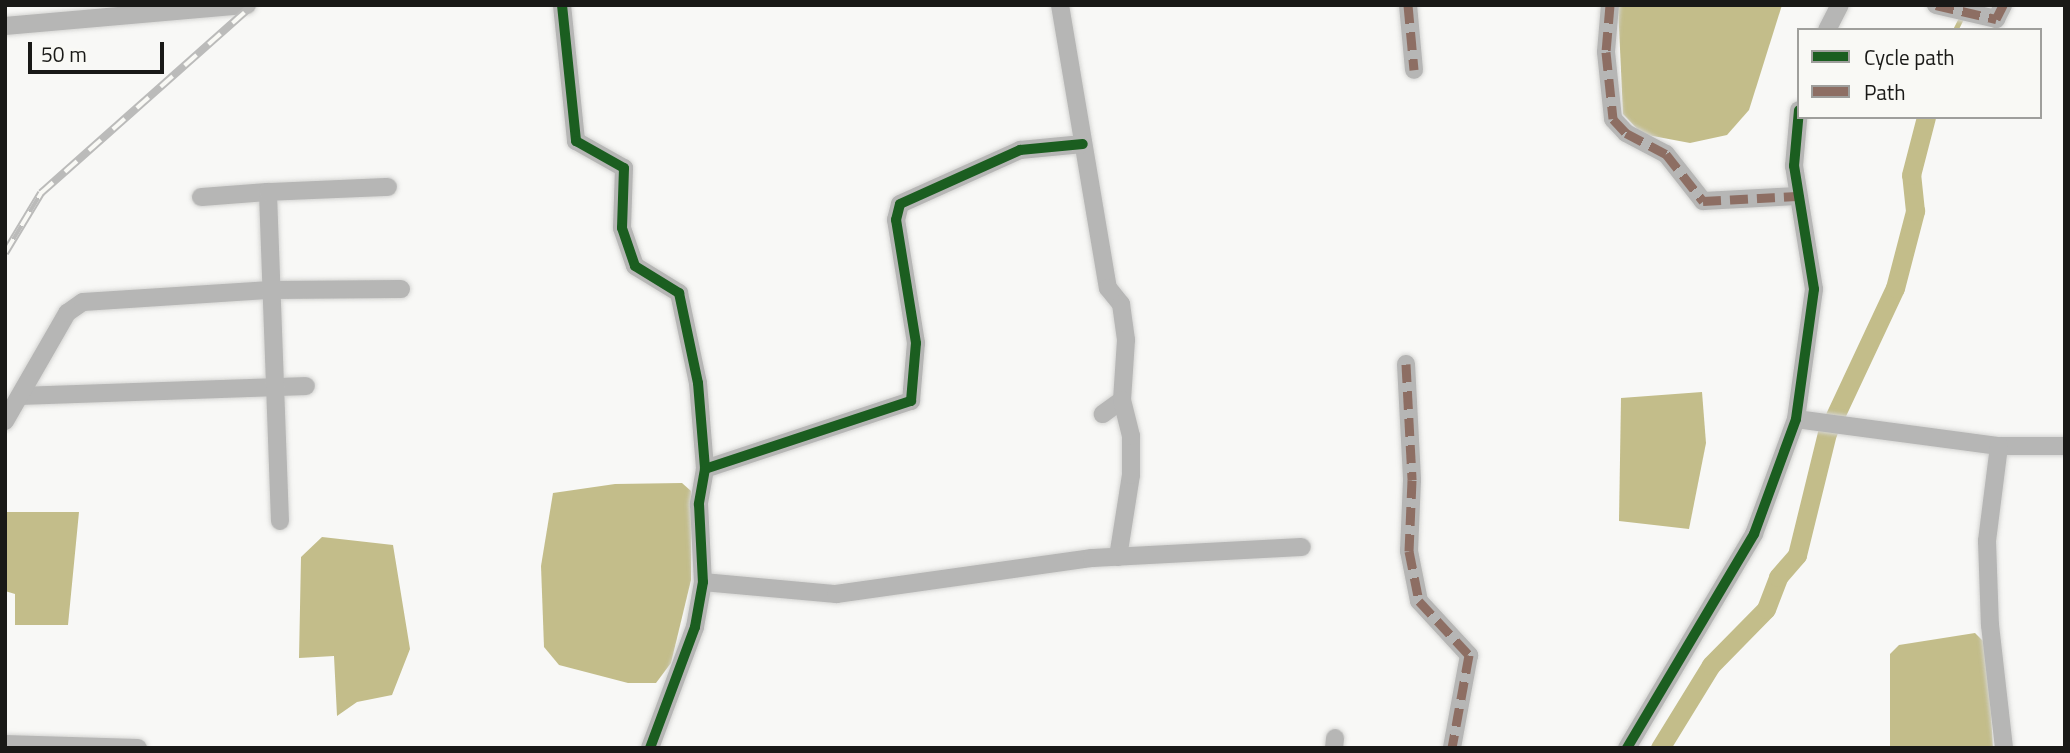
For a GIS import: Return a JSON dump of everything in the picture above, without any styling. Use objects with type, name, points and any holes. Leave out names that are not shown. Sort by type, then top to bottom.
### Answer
[{"type":"street","points":[[5,26],[157,10],[247,5]]},
{"type":"street","points":[[562,5],[576,141],[582,149],[620,162],[622,228],[635,266],[679,293],[698,383],[705,469],[699,504],[704,582],[695,627],[650,748]]},
{"type":"street","points":[[1060,5],[1108,288],[1121,304],[1127,376],[1122,400],[1131,436],[1131,475],[1118,557]]},
{"type":"street","points":[[1408,5],[1414,70]]},
{"type":"street","points":[[1610,5],[1606,52],[1613,119],[1626,134],[1666,154],[1703,201],[1797,196]]},
{"type":"street","points":[[1828,28],[1840,5]]},
{"type":"street","points":[[1937,6],[1999,12]]},
{"type":"street","points":[[1627,748],[1754,534],[1796,419],[1814,289],[1797,196],[1799,119]]},
{"type":"street","points":[[705,469],[911,401],[916,343],[896,220],[900,204],[1020,150],[1083,144]]},
{"type":"street","points":[[201,197],[388,187]]},
{"type":"street","points":[[268,192],[278,386],[280,521]]},
{"type":"street","points":[[5,421],[67,313],[83,302],[271,290],[401,289]]},
{"type":"street","points":[[1406,364],[1412,480],[1409,551],[1419,601],[1469,655],[1451,748]]},
{"type":"street","points":[[21,396],[306,386]]},
{"type":"street","points":[[1103,414],[1122,400]]},
{"type":"street","points":[[1796,419],[1999,446],[2065,446]]},
{"type":"street","points":[[1999,446],[1987,541],[1990,625],[2004,748]]},
{"type":"street","points":[[704,582],[836,594],[1118,557],[1302,547]]},
{"type":"street","points":[[5,744],[138,748]]},
{"type":"shaded area","points":[[1618,5],[1782,5],[1749,110],[1727,135],[1690,143],[1642,134],[1623,114]]},
{"type":"shaded area","points":[[1702,392],[1706,443],[1689,529],[1619,521],[1621,398]]},
{"type":"shaded area","points":[[682,483],[691,491],[691,580],[671,663],[656,683],[628,683],[559,665],[544,647],[541,566],[553,493],[615,484]]},
{"type":"shaded area","points":[[5,512],[79,512],[68,625],[15,625],[15,594],[5,591]]},
{"type":"shaded area","points":[[322,537],[393,545],[410,649],[392,695],[357,702],[337,716],[334,656],[299,658],[301,557]]},
{"type":"shaded area","points":[[1975,633],[1987,645],[1993,748],[1890,748],[1890,654],[1899,645]]},
{"type":"waterway","points":[[1956,28],[1963,14]]},
{"type":"waterway","points":[[1660,748],[1711,665],[1766,609],[1778,577],[1797,555],[1827,433],[1895,288],[1915,211],[1911,175],[1925,119]]},
{"type":"railway","points":[[5,253],[41,193],[253,5]]},
{"type":"marked path","points":[[1408,5],[1414,70]]},
{"type":"marked path","points":[[1610,5],[1606,52],[1613,119],[1626,133],[1666,154],[1703,201],[1797,196]]},
{"type":"marked path","points":[[1936,5],[1996,19],[2003,5]]},
{"type":"marked path","points":[[1406,364],[1412,480],[1409,551],[1419,601],[1469,655],[1452,748]]},
{"type":"cycle path","points":[[562,5],[576,141],[624,168],[622,228],[635,266],[679,293],[698,383],[705,469],[699,504],[703,582],[695,627],[650,748]]},
{"type":"cycle path","points":[[1627,748],[1754,534],[1796,419],[1814,289],[1794,166],[1798,119]]},
{"type":"cycle path","points":[[705,469],[911,401],[916,343],[896,220],[900,204],[1020,150],[1083,144]]}]
